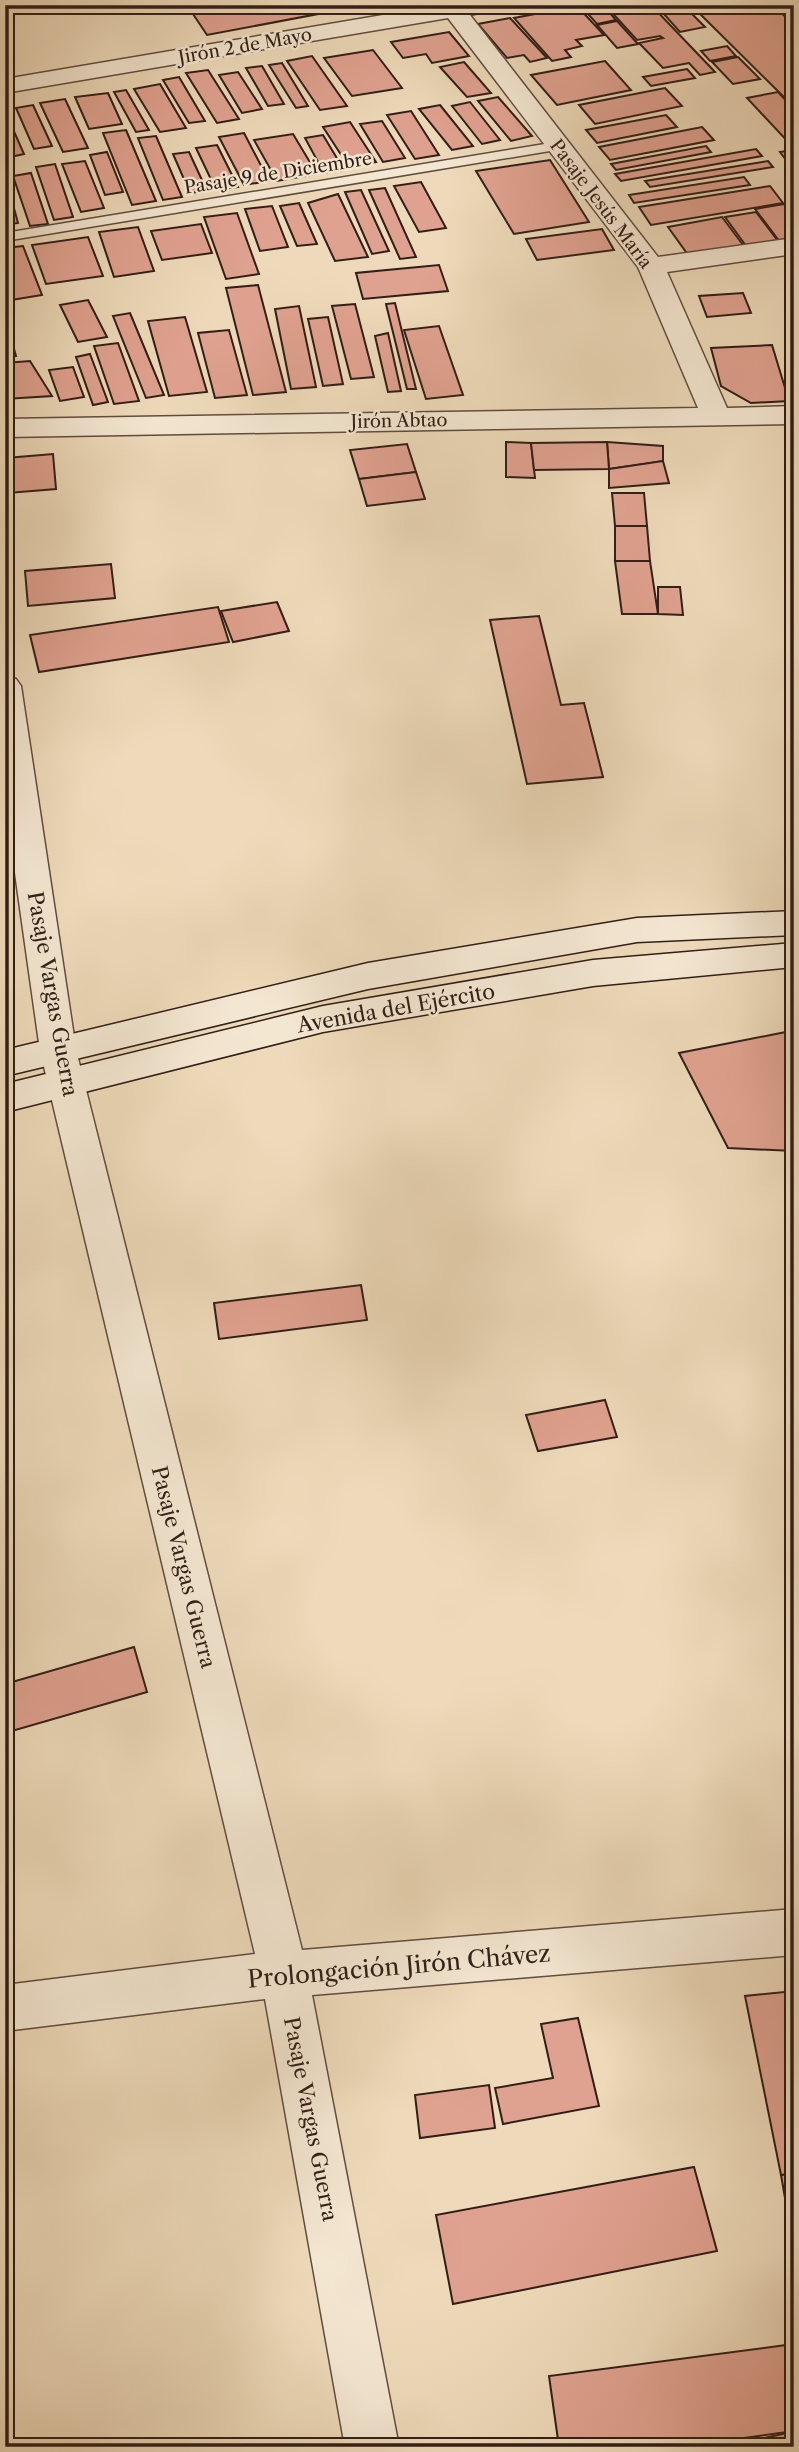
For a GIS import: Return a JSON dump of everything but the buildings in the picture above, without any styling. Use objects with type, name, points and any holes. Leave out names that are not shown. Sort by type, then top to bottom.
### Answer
[{"type":"street","name":"Jirón 2 de Mayo","points":[[5,86],[485,5]]},
{"type":"street","name":"Pasaje Jesús María","points":[[454,10],[651,266],[716,416]]},
{"type":"street","points":[[651,266],[794,246]]},
{"type":"street","name":"Jirón Abtao","points":[[5,428],[794,415]]},
{"type":"street","name":"Pasaje Vargas Guerra","points":[[5,686],[62,1066],[284,1974],[372,2447]]},
{"type":"street","name":"Avenida del Ejército","points":[[5,1098],[62,1066],[368,976],[637,930],[794,923]]},
{"type":"street","name":"Avenida del Ejército","points":[[5,1063],[62,1066],[593,973],[794,955]]},
{"type":"street","name":"Prolongación Jirón Chávez","points":[[5,2008],[284,1974],[794,1932]]},
{"type":"lane","name":"Pasaje 9 de Diciembre","points":[[5,237],[557,146]]}]
